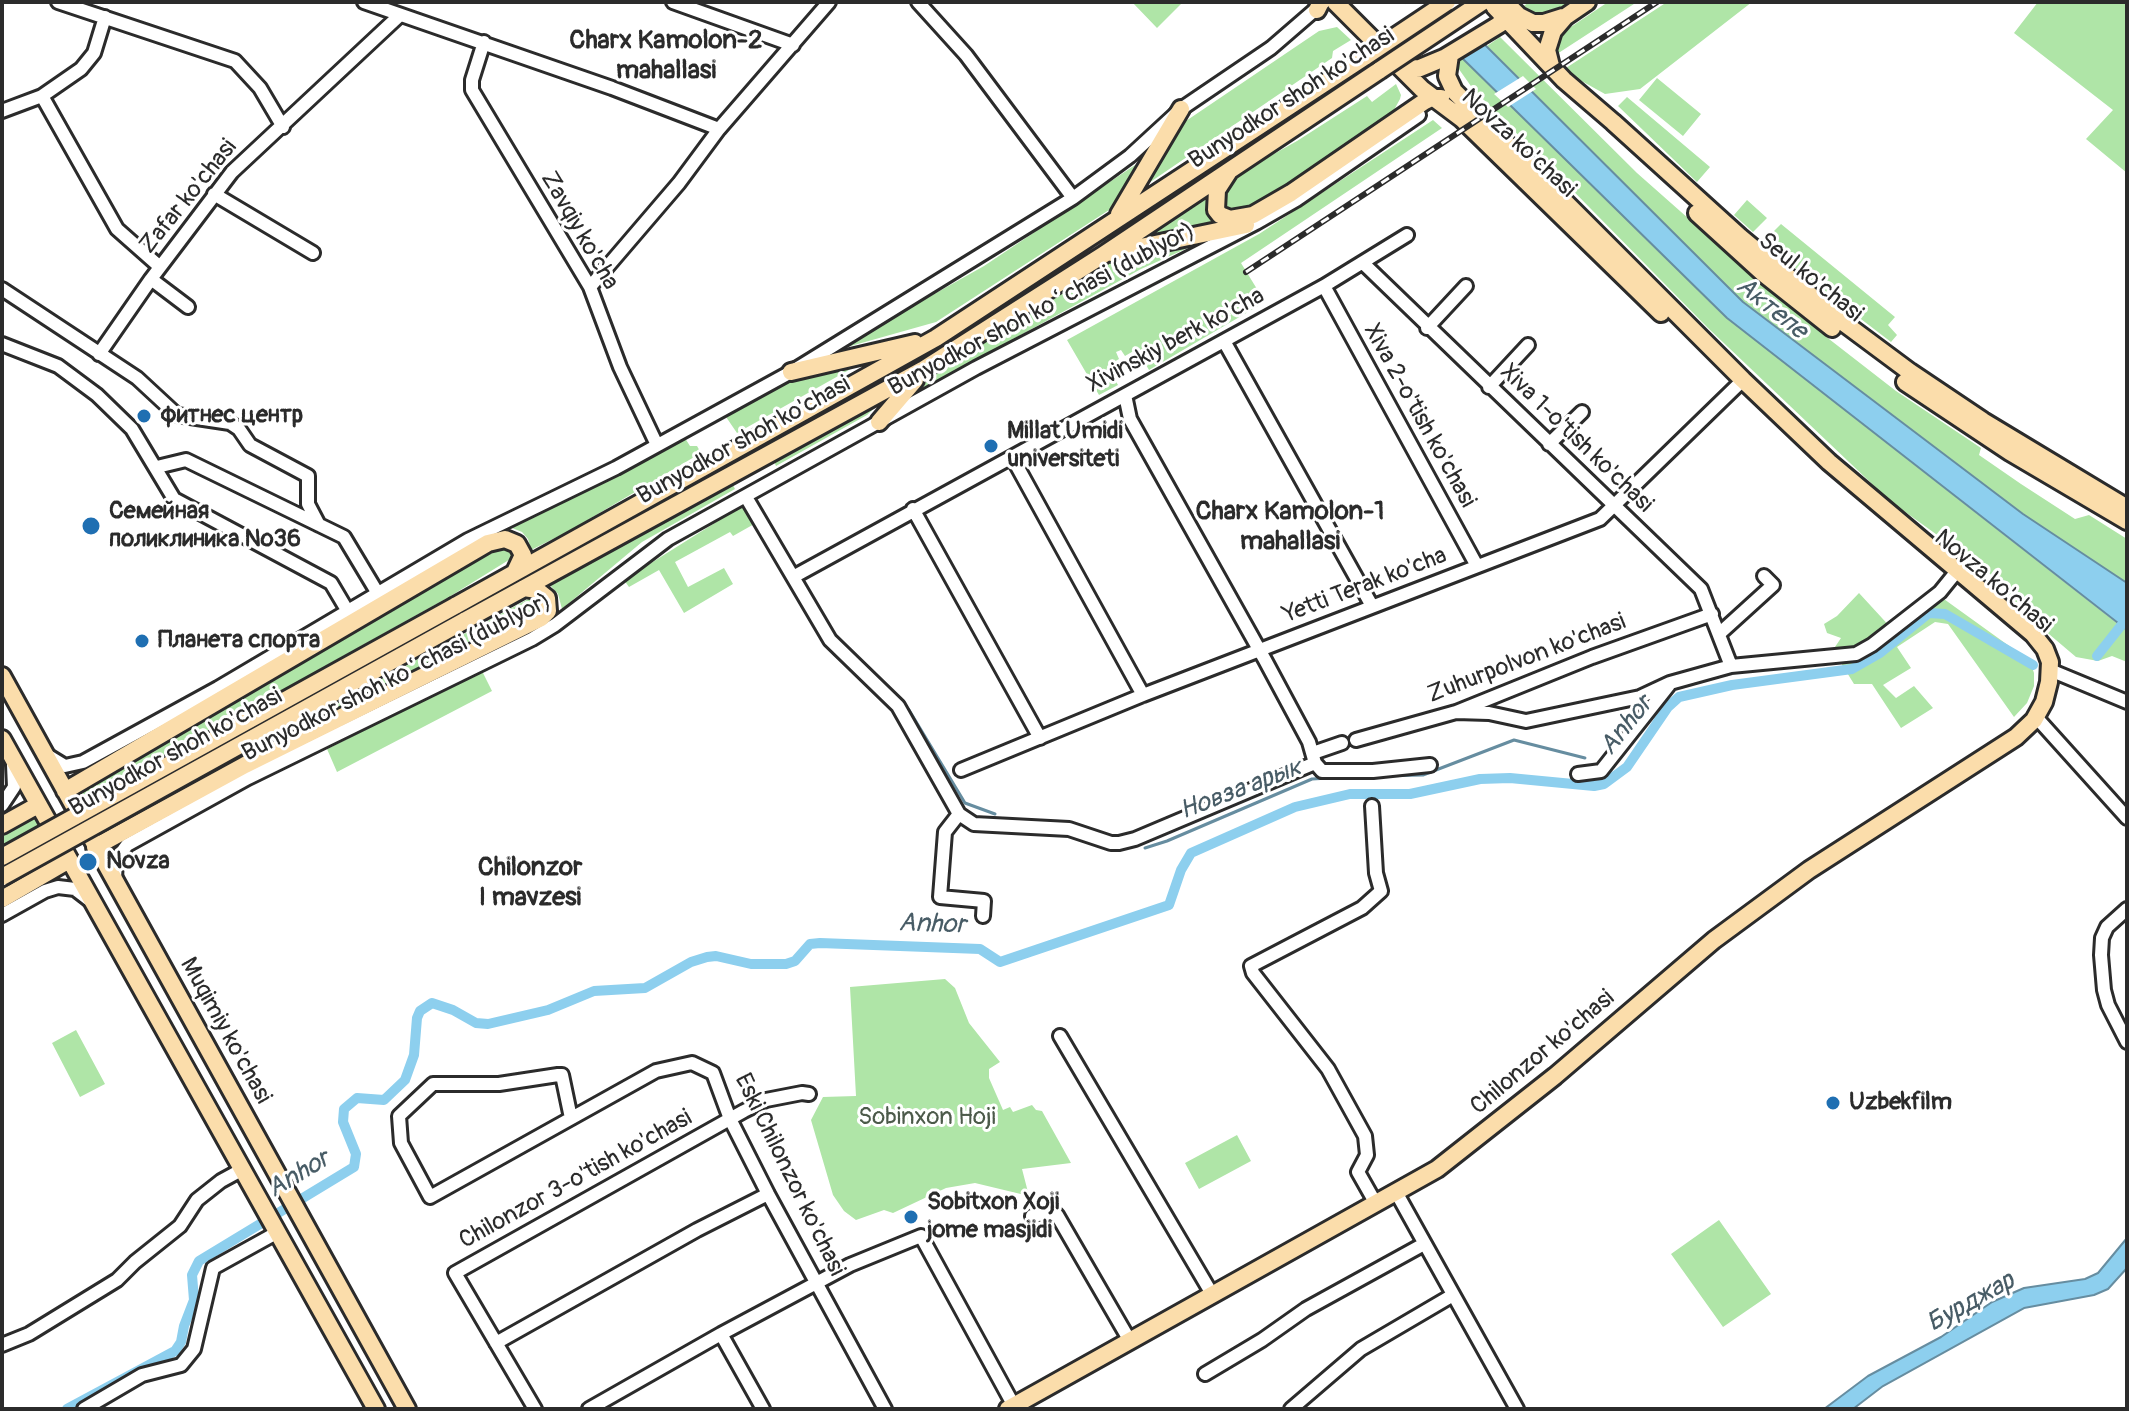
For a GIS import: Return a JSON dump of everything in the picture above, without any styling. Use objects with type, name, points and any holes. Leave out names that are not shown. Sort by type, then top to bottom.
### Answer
[{"type":"main road","name":"Bunyodkor shoh ko'chasi","points":[[2,857],[936,338],[1447,2]]},
{"type":"main road","name":"Bunyodkor shoh ko'chasi","points":[[2,877],[924,369],[1103,255],[1482,2]]},
{"type":"main road","name":"Seul ko'chasi","points":[[1490,2],[1499,18],[1606,129],[1798,301],[1936,404],[2127,521]]},
{"type":"main road","points":[[1552,68],[1548,54],[1549,41],[1555,28],[1587,2]]},
{"type":"main road","points":[[1341,5],[1402,69],[1410,92],[1406,115]]},
{"type":"main road","points":[[1402,69],[1426,66],[1450,55],[1499,18],[1519,16],[1533,23],[1544,23],[1565,17]]},
{"type":"main road","name":"Seul ko'chasi","points":[[1499,18],[1740,237],[1840,320],[1983,421],[2127,508]]},
{"type":"main road","points":[[1429,104],[1450,55]]},
{"type":"main road","name":"Novza ko'chasi","points":[[1450,55],[1448,80],[1465,113],[1739,383],[1955,575],[2033,634],[2045,649],[2050,670]]},
{"type":"main road","name":"Novza ko'chasi","points":[[1402,69],[1429,104]]},
{"type":"main road","points":[[1231,168],[1217,190],[1216,210],[1230,219],[1248,217],[1291,193],[1406,115],[1429,104],[1450,100],[1465,113]]},
{"type":"main road","points":[[1115,221],[1181,109]]},
{"type":"main road","points":[[1103,255],[1256,223]]},
{"type":"main road","points":[[791,372],[936,338]]},
{"type":"main road","points":[[879,422],[924,369]]},
{"type":"main road","points":[[65,791],[488,543],[505,539],[517,544],[523,555],[515,572]]},
{"type":"main road","points":[[95,847],[276,757],[545,615],[548,611],[547,598],[537,590],[524,588]]},
{"type":"main road","points":[[2036,717],[2046,695],[2050,670]]},
{"type":"main road","name":"Muqimiy ko'chasi","points":[[2,676],[407,1409]]},
{"type":"main road","name":"Chilonzor ko'chasi","points":[[1011,1407],[1437,1169],[1497,1124],[1680,968],[1785,887],[2016,737],[2036,717]]},
{"type":"main road","points":[[5,745],[376,1409]]},
{"type":"main road","points":[[2,825],[38,805]]},
{"type":"main road","points":[[2,899],[69,860]]},
{"type":"street","points":[[58,2],[235,61],[260,88],[283,127]]},
{"type":"street","points":[[364,2],[484,42],[719,129]]},
{"type":"street","points":[[673,2],[793,45]]},
{"type":"street","points":[[590,287],[679,183],[719,129],[829,2]]},
{"type":"street","points":[[918,2],[966,55],[1073,198]]},
{"type":"street","points":[[40,746],[61,765],[80,764],[218,688],[494,526],[616,468],[791,372],[1073,198],[1130,156],[1181,109],[1271,48],[1321,5]]},
{"type":"street","name":"Zafar ko'chasi","points":[[99,354],[214,194],[248,156],[283,127],[400,15]]},
{"type":"street","points":[[2,111],[42,96],[88,62],[94,53],[105,17]]},
{"type":"street","name":"Zavqiy ko'cha","points":[[484,42],[472,80],[472,90],[590,287],[620,367],[657,445]]},
{"type":"street","points":[[42,96],[117,229],[160,267]]},
{"type":"street","name":"Bunyodkor shoh koʻchasi (dublyor)","points":[[117,886],[114,866],[118,854],[127,845],[276,757],[532,639],[668,539],[1017,346],[1256,223],[1296,200],[1429,104]]},
{"type":"street","points":[[214,194],[313,253]]},
{"type":"street","name":"Xivinskiy berk ko'cha","points":[[793,577],[1324,286],[1407,235]]},
{"type":"street","name":"Xiva 1-o'tish ko'chasi","points":[[1363,263],[1701,589],[1731,666]]},
{"type":"street","points":[[151,279],[188,307]]},
{"type":"street","name":"Xiva 2-o'tish ko'chasi","points":[[1324,286],[1477,566]]},
{"type":"street","points":[[1427,328],[1466,286]]},
{"type":"street","points":[[2,289],[137,378],[177,415],[230,423],[239,429],[250,445],[308,476],[308,504],[319,525]]},
{"type":"street","points":[[1224,341],[1372,606]]},
{"type":"street","points":[[2,344],[58,366],[97,395],[132,429],[174,499],[331,583],[347,610]]},
{"type":"street","points":[[1489,387],[1528,345]]},
{"type":"street","name":"Yetti Terak ko'cha","points":[[961,770],[1143,695],[1600,519],[1739,383]]},
{"type":"street","points":[[1125,395],[1130,419],[1260,651],[1322,771],[1373,773],[1430,765]]},
{"type":"street","points":[[1549,444],[1582,412]]},
{"type":"street","points":[[1012,457],[1143,695]]},
{"type":"street","points":[[157,467],[186,460],[344,537],[377,592]]},
{"type":"street","points":[[746,497],[830,640],[889,694],[907,718],[959,814],[974,824],[1069,829],[1119,843],[1135,839],[1342,743]]},
{"type":"street","points":[[913,509],[1040,738]]},
{"type":"street","points":[[1456,712],[1489,713],[1526,721],[1640,697],[1670,683],[1731,666],[1856,654],[1940,592],[1955,575]]},
{"type":"street","points":[[1719,634],[1773,585],[1764,576]]},
{"type":"street","name":"Zuhurpolvon ko'chasi","points":[[1356,740],[1456,712],[1592,657],[1712,614]]},
{"type":"street","points":[[2050,670],[2127,702]]},
{"type":"street","points":[[1578,774],[1601,771],[1670,683]]},
{"type":"street","points":[[2036,717],[2126,816]]},
{"type":"street","points":[[2,805],[11,795],[15,782],[5,745]]},
{"type":"street","points":[[1372,806],[1376,873],[1381,891],[1362,908],[1251,966],[1253,973],[1328,1069],[1365,1136],[1367,1155],[1358,1172],[1375,1202]]},
{"type":"street","points":[[959,814],[945,832],[940,897],[984,901],[983,916]]},
{"type":"street","points":[[2,915],[45,891],[62,886],[79,891],[96,907]]},
{"type":"street","points":[[2127,909],[2107,927],[2102,938],[2101,955],[2108,1005],[2127,1042]]},
{"type":"street","points":[[1060,1036],[1212,1294]]},
{"type":"street","name":"Eski Chilonzor ko'chasi","points":[[571,1118],[562,1075],[499,1084],[433,1084],[399,1116],[401,1143],[430,1197],[656,1071],[692,1063],[713,1073],[730,1119],[768,1194],[885,1409]]},
{"type":"street","points":[[730,1119],[766,1100],[809,1094]]},
{"type":"street","name":"Chilonzor 3-o'tish ko'chasi","points":[[535,1409],[455,1273],[730,1119]]},
{"type":"street","points":[[2,1345],[29,1334],[117,1280],[180,1226],[197,1200],[243,1169]]},
{"type":"street","points":[[1396,1192],[1517,1409]]},
{"type":"street","points":[[496,1343],[697,1230],[768,1194]]},
{"type":"street","points":[[1032,1216],[1057,1215],[1130,1341]]},
{"type":"street","points":[[84,1409],[142,1375],[181,1365],[192,1355],[213,1268],[277,1230]]},
{"type":"street","points":[[589,1409],[850,1265],[921,1236],[1011,1407]]},
{"type":"street","points":[[1205,1374],[1306,1309],[1424,1244]]},
{"type":"street","points":[[1291,1409],[1361,1349],[1453,1295]]},
{"type":"street","points":[[721,1334],[759,1408]]},
{"type":"green space","points":[[1132,2],[1179,2],[1181,4],[1157,28]]},
{"type":"green space","points":[[1529,2],[1571,2],[1558,11],[1541,14],[1521,8]]},
{"type":"green space","points":[[1608,2],[1637,2],[1557,54],[1554,48],[1559,35]]},
{"type":"green space","points":[[1667,2],[1752,2],[1640,89],[1605,94],[1578,79],[1566,68]]},
{"type":"green space","points":[[2038,2],[2127,2],[2127,173],[2086,139],[2113,110],[2014,33]]},
{"type":"green space","points":[[1337,27],[1351,40],[1333,51],[1332,58],[1143,187],[1180,125],[1319,31]]},
{"type":"green space","points":[[1500,37],[1637,173],[1829,339],[1896,391],[1981,448],[1979,455],[2021,484],[2075,519],[2089,515],[2127,539],[2127,583],[2023,514],[1743,302],[1487,46]]},
{"type":"green space","points":[[1463,57],[1727,318],[2127,631],[2127,662],[2112,656],[2098,661],[2076,657],[2010,601],[2006,587],[1979,565],[1963,560],[1965,555],[1890,501],[1708,328],[1473,89],[1456,65]]},
{"type":"green space","points":[[1657,78],[1701,114],[1683,136],[1639,100]]},
{"type":"green space","points":[[1396,84],[1401,95],[1388,121],[1245,214],[1226,210],[1221,199],[1231,178],[1367,96],[1372,102]]},
{"type":"green space","points":[[1627,97],[1710,167],[1697,182],[1618,106]]},
{"type":"green space","points":[[1433,120],[1442,128],[1241,263],[1265,302],[1149,370],[1137,349],[1125,356],[1121,350],[1116,352],[1119,359],[1107,366],[1118,385],[1099,395],[1067,340],[1259,234]]},
{"type":"green space","points":[[1144,159],[1109,210],[936,322],[833,351],[984,266]]},
{"type":"green space","points":[[1208,195],[1208,204],[1222,224],[1149,239],[1149,233]]},
{"type":"green space","points":[[1747,200],[1767,218],[1753,232],[1734,215]]},
{"type":"green space","points":[[1781,224],[1895,317],[1888,325],[1897,335],[1891,342],[1764,241]]},
{"type":"green space","points":[[1210,238],[1141,269],[924,388],[923,385],[947,363],[1113,258]]},
{"type":"green space","points":[[872,357],[737,433],[724,414],[776,384]]},
{"type":"green space","points":[[891,392],[867,415],[776,466],[773,459]]},
{"type":"green space","points":[[683,435],[690,446],[697,446],[701,453],[569,531],[531,550],[522,532],[507,526],[575,496]]},
{"type":"green space","points":[[732,483],[735,489],[642,542],[562,609],[558,594],[549,584]]},
{"type":"green space","points":[[745,504],[756,523],[733,536],[730,532],[675,562],[688,587],[724,568],[733,584],[684,613],[659,570],[629,587],[624,580]]},
{"type":"green space","points":[[504,546],[513,550],[512,558],[449,597],[83,801],[77,790]]},
{"type":"green space","points":[[1930,589],[2030,661],[2034,686],[2027,703],[2014,717],[1948,624],[1935,622],[1897,647],[1911,668],[1883,685],[1896,698],[1914,686],[1933,708],[1901,728],[1872,684],[1854,684],[1833,650],[1841,638],[1827,633],[1824,624],[1837,616],[1859,593],[1893,630]]},
{"type":"green space","points":[[530,598],[539,599],[541,610],[109,831],[101,832]]},
{"type":"green space","points":[[482,671],[492,691],[337,772],[327,749]]},
{"type":"green space","points":[[29,818],[40,821],[42,826],[2,847],[2,832]]},
{"type":"green space","name":"Sobinxon Hoji","points":[[945,979],[955,988],[969,1023],[1000,1062],[989,1069],[989,1078],[1003,1110],[1010,1107],[1013,1112],[1032,1105],[1042,1111],[1071,1163],[1022,1169],[1029,1196],[975,1183],[946,1188],[893,1213],[884,1210],[856,1220],[844,1211],[833,1195],[811,1120],[823,1097],[856,1096],[850,987]]},
{"type":"green space","points":[[76,1030],[105,1084],[80,1097],[52,1043]]},
{"type":"green space","points":[[1237,1135],[1251,1161],[1199,1189],[1185,1163]]},
{"type":"green space","points":[[1719,1220],[1771,1294],[1723,1327],[1671,1254]]},
{"type":"water","points":[[1405,2],[1442,2],[1743,302],[2023,514],[2127,583],[2127,630],[1727,318]]},
{"type":"water","name":"Бурджар","points":[[2127,1238],[2127,1268],[2108,1289],[2094,1295],[2024,1308],[1883,1386],[1853,1409],[1824,1409],[1868,1376],[1941,1337],[1992,1302],[2024,1288],[2085,1279],[2098,1273]]},
{"type":"pier","points":[[1409,2],[1448,2],[1476,29],[1447,47],[1403,6]]},
{"type":"pier","points":[[1523,76],[1536,89],[1508,107],[1494,94]]},
{"type":"waterway","name":"Anhor","points":[[67,1409],[175,1351],[181,1342],[194,1300],[192,1275],[199,1261],[354,1167],[356,1154],[343,1122],[344,1109],[357,1098],[384,1100],[405,1080],[414,1055],[417,1018],[420,1011],[432,1003],[476,1023],[488,1024],[548,1010],[594,991],[645,988],[691,962],[707,957],[716,956],[751,964],[786,964],[795,961],[810,944],[820,943],[980,949],[1000,962],[1169,905],[1181,870],[1191,853],[1295,807],[1350,794],[1410,794],[1480,779],[1510,778],[1594,786],[1604,784],[1627,767],[1668,707],[1679,697],[1732,685],[1852,669],[1880,653],[1929,613],[1945,614],[2033,665]]},
{"type":"waterway","name":"Anhor","points":[[2097,656],[2127,618]]},
{"type":"waterway","name":"Новза арык","points":[[834,654],[847,665]]},
{"type":"waterway","name":"Новза арык","points":[[873,674],[909,710],[965,803],[995,814]]},
{"type":"waterway","name":"Новза арык","points":[[1378,776],[1423,775],[1514,740],[1585,758]]},
{"type":"waterway","name":"Новза арык","points":[[1145,848],[1312,779],[1346,777]]},
{"type":"railway","points":[[1246,272],[1657,2]]},
{"type":"place","name":"фитнес центр","points":[[144,416]]},
{"type":"place","name":"Millat Umidi universiteti","points":[[991,446]]},
{"type":"place","name":"Семейная поликлиника №36","points":[[91,526]]},
{"type":"place","name":"Планета спорта","points":[[142,641]]},
{"type":"place","name":"Novza","points":[[88,862]]},
{"type":"place","name":"Uzbekfilm","points":[[1833,1103]]},
{"type":"place","name":"Sobitxon Xoji jome masjidi","points":[[911,1217]]},
{"type":"district","name":"Charx Kamolon-2 mahallasi","points":[[666,56]]},
{"type":"district","name":"Charx Kamolon-1 mahallasi","points":[[1290,527]]},
{"type":"district","name":"Chilonzor I mavzesi","points":[[530,883]]},
{"type":"water label","name":"Актепе","points":[[1771,309]]}]
